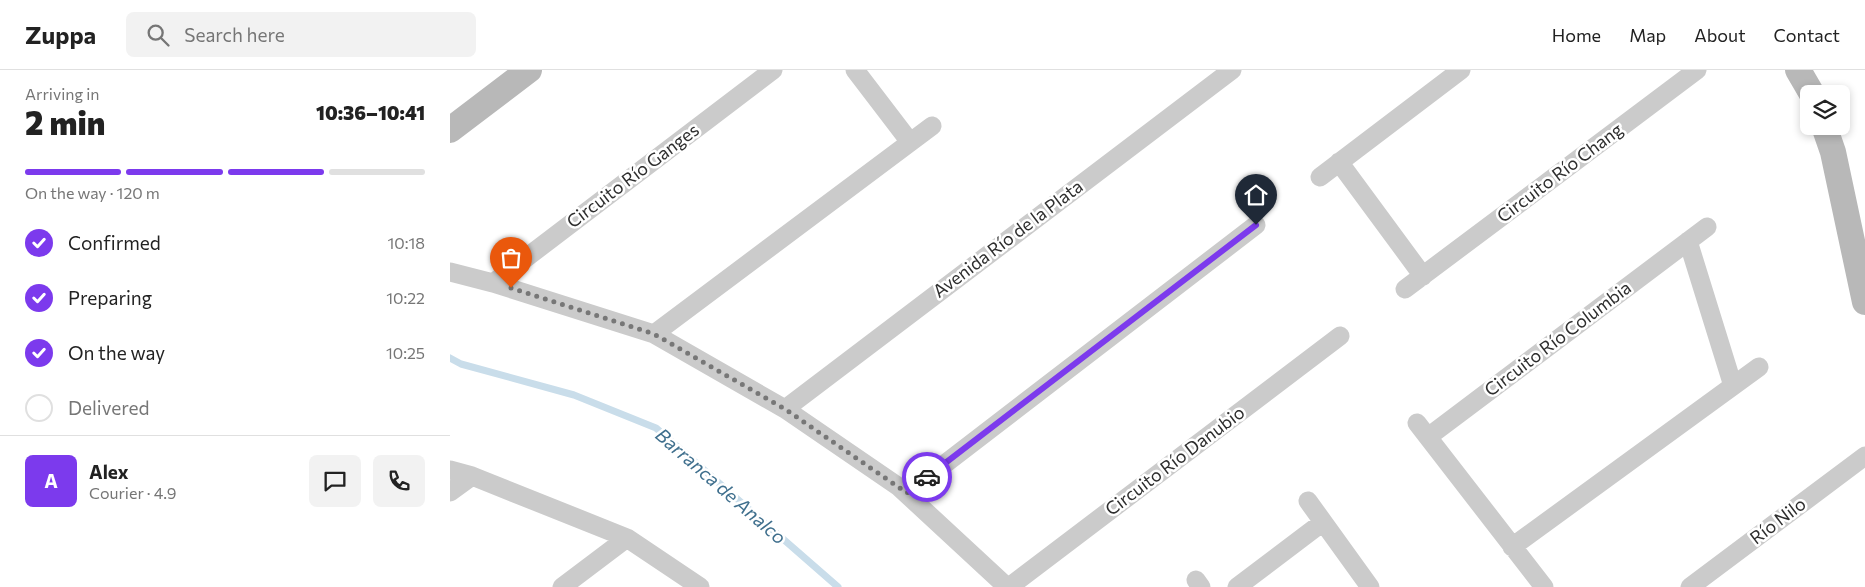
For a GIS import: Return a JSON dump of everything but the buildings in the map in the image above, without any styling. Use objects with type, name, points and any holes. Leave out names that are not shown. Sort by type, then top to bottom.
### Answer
[{"type":"street","points":[[450,130],[529,70]]},
{"type":"street","name":"Circuito Río Ganges","points":[[493,283],[773,70]]},
{"type":"street","points":[[855,70],[910,142]]},
{"type":"street","name":"Avenida Río de la Plata","points":[[785,409],[1232,70]]},
{"type":"street","points":[[1320,177],[1461,70]]},
{"type":"street","name":"Circuito Río Chang","points":[[1405,289],[1697,70]]},
{"type":"street","points":[[1798,70],[1807,85]]},
{"type":"street","points":[[654,334],[932,126]]},
{"type":"street","points":[[1827,135],[1833,152],[1865,302]]},
{"type":"street","points":[[1339,162],[1423,276]]},
{"type":"street","points":[[907,493],[1256,225]]},
{"type":"street","name":"Circuito Río Columbia","points":[[1544,587],[1422,430],[1707,227]]},
{"type":"street","points":[[1688,241],[1733,386]]},
{"type":"street","points":[[450,272],[493,283],[654,334],[785,409],[907,493],[1008,587]]},
{"type":"street","name":"Circuito Río Danubio","points":[[1008,587],[1340,336]]},
{"type":"street","points":[[1512,547],[1759,367]]},
{"type":"street","name":"Río Nilo","points":[[1690,587],[1865,456]]},
{"type":"street","points":[[450,470],[472,476],[627,538],[700,587]]},
{"type":"street","points":[[450,492],[472,476]]},
{"type":"street","points":[[1308,501],[1370,587]]},
{"type":"street","points":[[1237,587],[1323,522]]},
{"type":"street","points":[[562,587],[627,538]]},
{"type":"waterway","name":"Barranca de Analco","points":[[450,358],[461,364],[574,395],[656,428],[838,587]]},
{"type":"way so far","points":[[511,288],[654,334],[785,409],[907,493],[927,477]]},
{"type":"route","points":[[927,477],[1256,225]]}]
